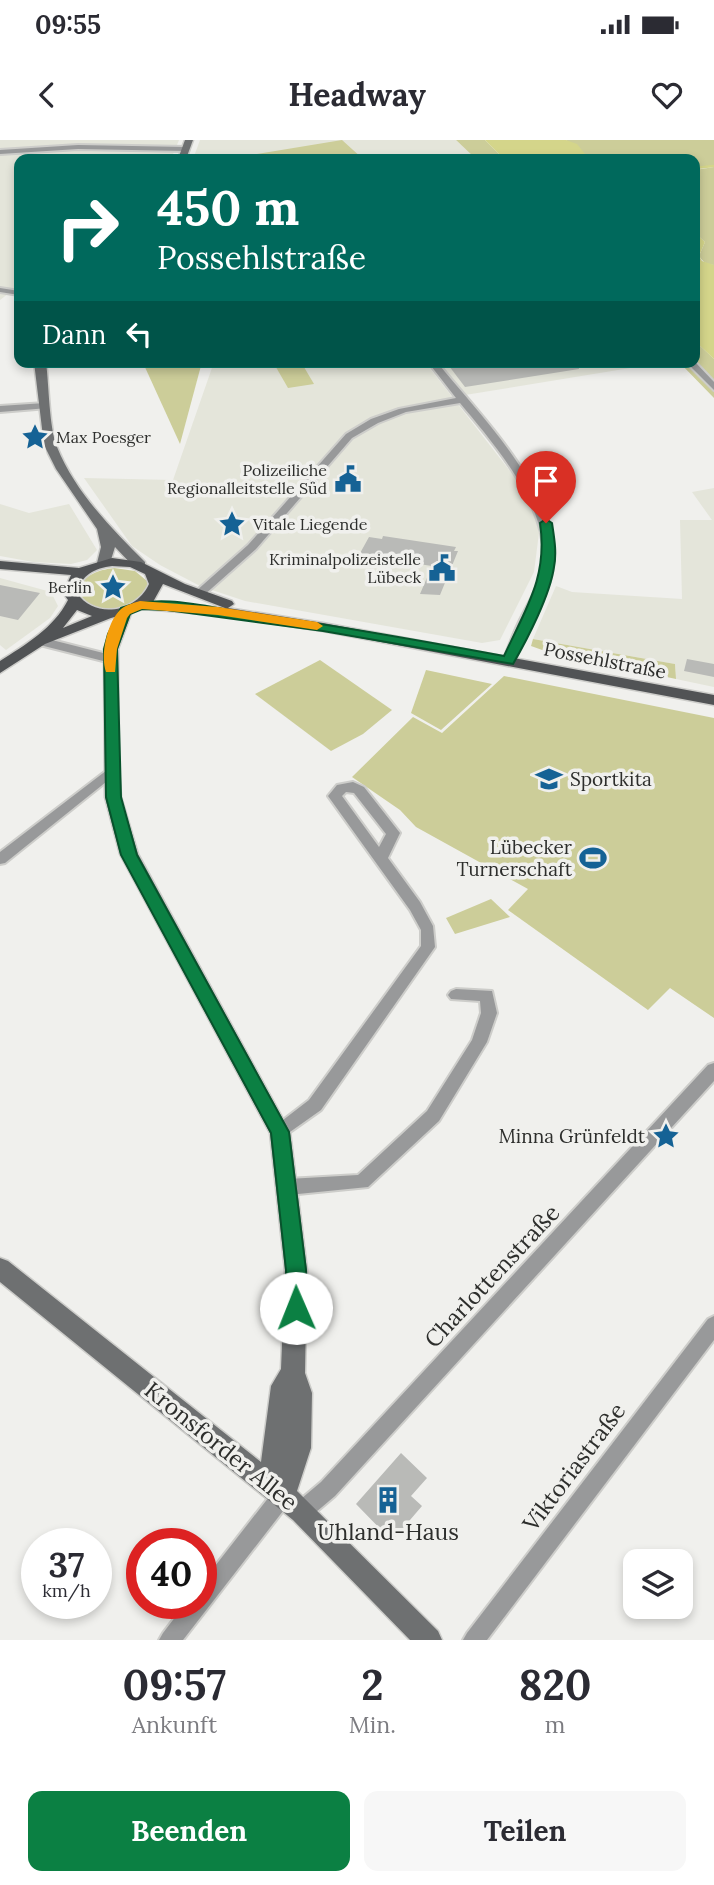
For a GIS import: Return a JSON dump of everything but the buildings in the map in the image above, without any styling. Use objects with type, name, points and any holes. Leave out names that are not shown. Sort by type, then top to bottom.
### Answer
[{"type":"main road","points":[[25,651],[98,614],[125,611],[140,605],[155,590],[152,574],[104,528],[62,468],[50,445],[41,368]]},
{"type":"main road","points":[[104,528],[108,547],[104,563]]},
{"type":"main road","points":[[6,566],[82,572],[104,563],[129,562],[140,565]]},
{"type":"main road","points":[[6,566],[72,595],[98,614],[111,654],[113,797],[129,855],[280,1132],[296,1270],[293,1373],[300,1393],[299,1448],[293,1503]]},
{"type":"main road","points":[[0,668],[25,651],[63,618],[82,572]]},
{"type":"main road","name":"Possehlstraße","points":[[152,574],[239,608],[323,627]]},
{"type":"main road","name":"Possehlstraße","points":[[140,605],[218,611],[323,627],[714,700]]},
{"type":"main road","points":[[111,654],[125,611]]},
{"type":"main road","name":"Kronsforder Allee","points":[[0,1268],[293,1503],[429,1640]]},
{"type":"street","points":[[0,152],[188,144]]},
{"type":"street","points":[[437,368],[518,471],[546,523],[548,567],[542,588],[509,661]]},
{"type":"street","points":[[696,368],[714,387]]},
{"type":"street","points":[[200,594],[252,547],[349,436],[365,425],[400,411],[461,400]]},
{"type":"street","points":[[0,409],[45,406]]},
{"type":"street","points":[[44,642],[111,654]]},
{"type":"street","points":[[0,859],[111,771]]},
{"type":"street","points":[[280,1132],[315,1105],[428,947],[428,930],[415,905],[335,796],[342,788],[353,787],[359,790],[393,833],[381,858]]},
{"type":"street","points":[[288,1187],[362,1182],[433,1115],[479,1042],[489,1013],[487,995],[456,995]]},
{"type":"street","name":"Charlottenstraße","points":[[217,1584],[293,1503],[328,1489],[714,1070]]},
{"type":"street","name":"Viktoriastraße","points":[[474,1640],[714,1325]]},
{"type":"street","name":"Charlottenstraße","points":[[170,1640],[187,1619]]},
{"type":"shaded area","points":[[0,140],[179,140],[173,154],[14,154],[14,290],[0,300]]},
{"type":"shaded area","points":[[200,140],[456,140],[471,154],[195,154]]},
{"type":"shaded area","points":[[342,140],[357,154],[257,154]]},
{"type":"shaded area","points":[[456,140],[485,140],[499,154],[471,154]]},
{"type":"shaded area","points":[[485,140],[566,140],[577,144],[585,154],[499,154]]},
{"type":"shaded area","points":[[566,140],[714,140],[714,166],[700,167],[700,154],[579,154]]},
{"type":"shaded area","points":[[714,167],[714,265],[700,257],[705,242],[700,238],[700,169]]},
{"type":"shaded area","points":[[700,238],[705,242],[700,254]]},
{"type":"shaded area","points":[[700,258],[714,265],[714,359],[700,346]]},
{"type":"shaded area","points":[[700,346],[714,359],[714,398],[685,368],[700,368]]},
{"type":"shaded area","points":[[145,368],[200,368],[180,444]]},
{"type":"shaded area","points":[[212,368],[430,368],[514,476],[533,508],[539,533],[534,572],[500,640],[482,643],[245,601],[200,586],[160,565],[132,546],[84,478],[173,480]]},
{"type":"shaded area","points":[[276,368],[305,368],[314,384],[288,388]]},
{"type":"shaded area","points":[[444,368],[630,368],[465,395]]},
{"type":"shaded area","points":[[714,488],[714,687],[676,679],[675,664],[533,639],[556,586],[572,592],[682,599],[680,520],[712,520],[692,492]]},
{"type":"shaded area","points":[[0,504],[29,513],[69,504],[97,550],[87,560],[71,564],[33,562],[0,556]]},
{"type":"shaded area","points":[[114,568],[135,571],[147,581],[148,588],[137,601],[113,609],[96,607],[83,598],[79,591],[88,577]]},
{"type":"shaded area","points":[[0,578],[51,592],[58,606],[50,618],[6,650],[0,645]]},
{"type":"shaded area","points":[[533,639],[675,664],[676,679],[545,651],[531,646]]},
{"type":"shaded area","points":[[320,660],[392,710],[363,734],[331,751],[255,694]]},
{"type":"shaded area","points":[[426,670],[492,684],[441,730],[411,713]]},
{"type":"shaded area","name":"Lübecker Turnerschaft","points":[[504,676],[714,718],[714,1018],[670,988],[648,1010],[508,910],[528,889],[416,827],[400,810],[352,777],[413,717],[442,733]]},
{"type":"shaded area","points":[[491,899],[510,917],[455,934],[446,918]]},
{"type":"waterway","points":[[700,167],[714,166]]},
{"type":"slow traffic","points":[[111,669],[111,649],[121,618],[125,611],[140,605],[218,611],[317,626]]},
{"type":"place","name":"Max Poesger","points":[[35,437]]},
{"type":"place","name":"Polizeiliche Regionalleitstelle Süd","points":[[348,479]]},
{"type":"place","name":"Vitale Liegende","points":[[232,524]]},
{"type":"place","name":"Kriminalpolizeistelle Lübeck","points":[[442,568]]},
{"type":"place","name":"Berlin","points":[[113,587]]},
{"type":"place","name":"Sportkita","points":[[549,779]]},
{"type":"place","name":"Lübecker Turnerschaft","points":[[593,858]]},
{"type":"place","name":"Minna Grünfeldt","points":[[666,1136]]},
{"type":"place","name":"Uhland-Haus","points":[[388,1500]]},
{"type":"route","points":[[296,1308],[296,1270],[280,1132],[129,855],[113,797],[110,680],[114,634],[125,611],[140,605],[167,606],[323,627],[509,661],[524,622],[542,588],[548,567],[546,523]]}]
